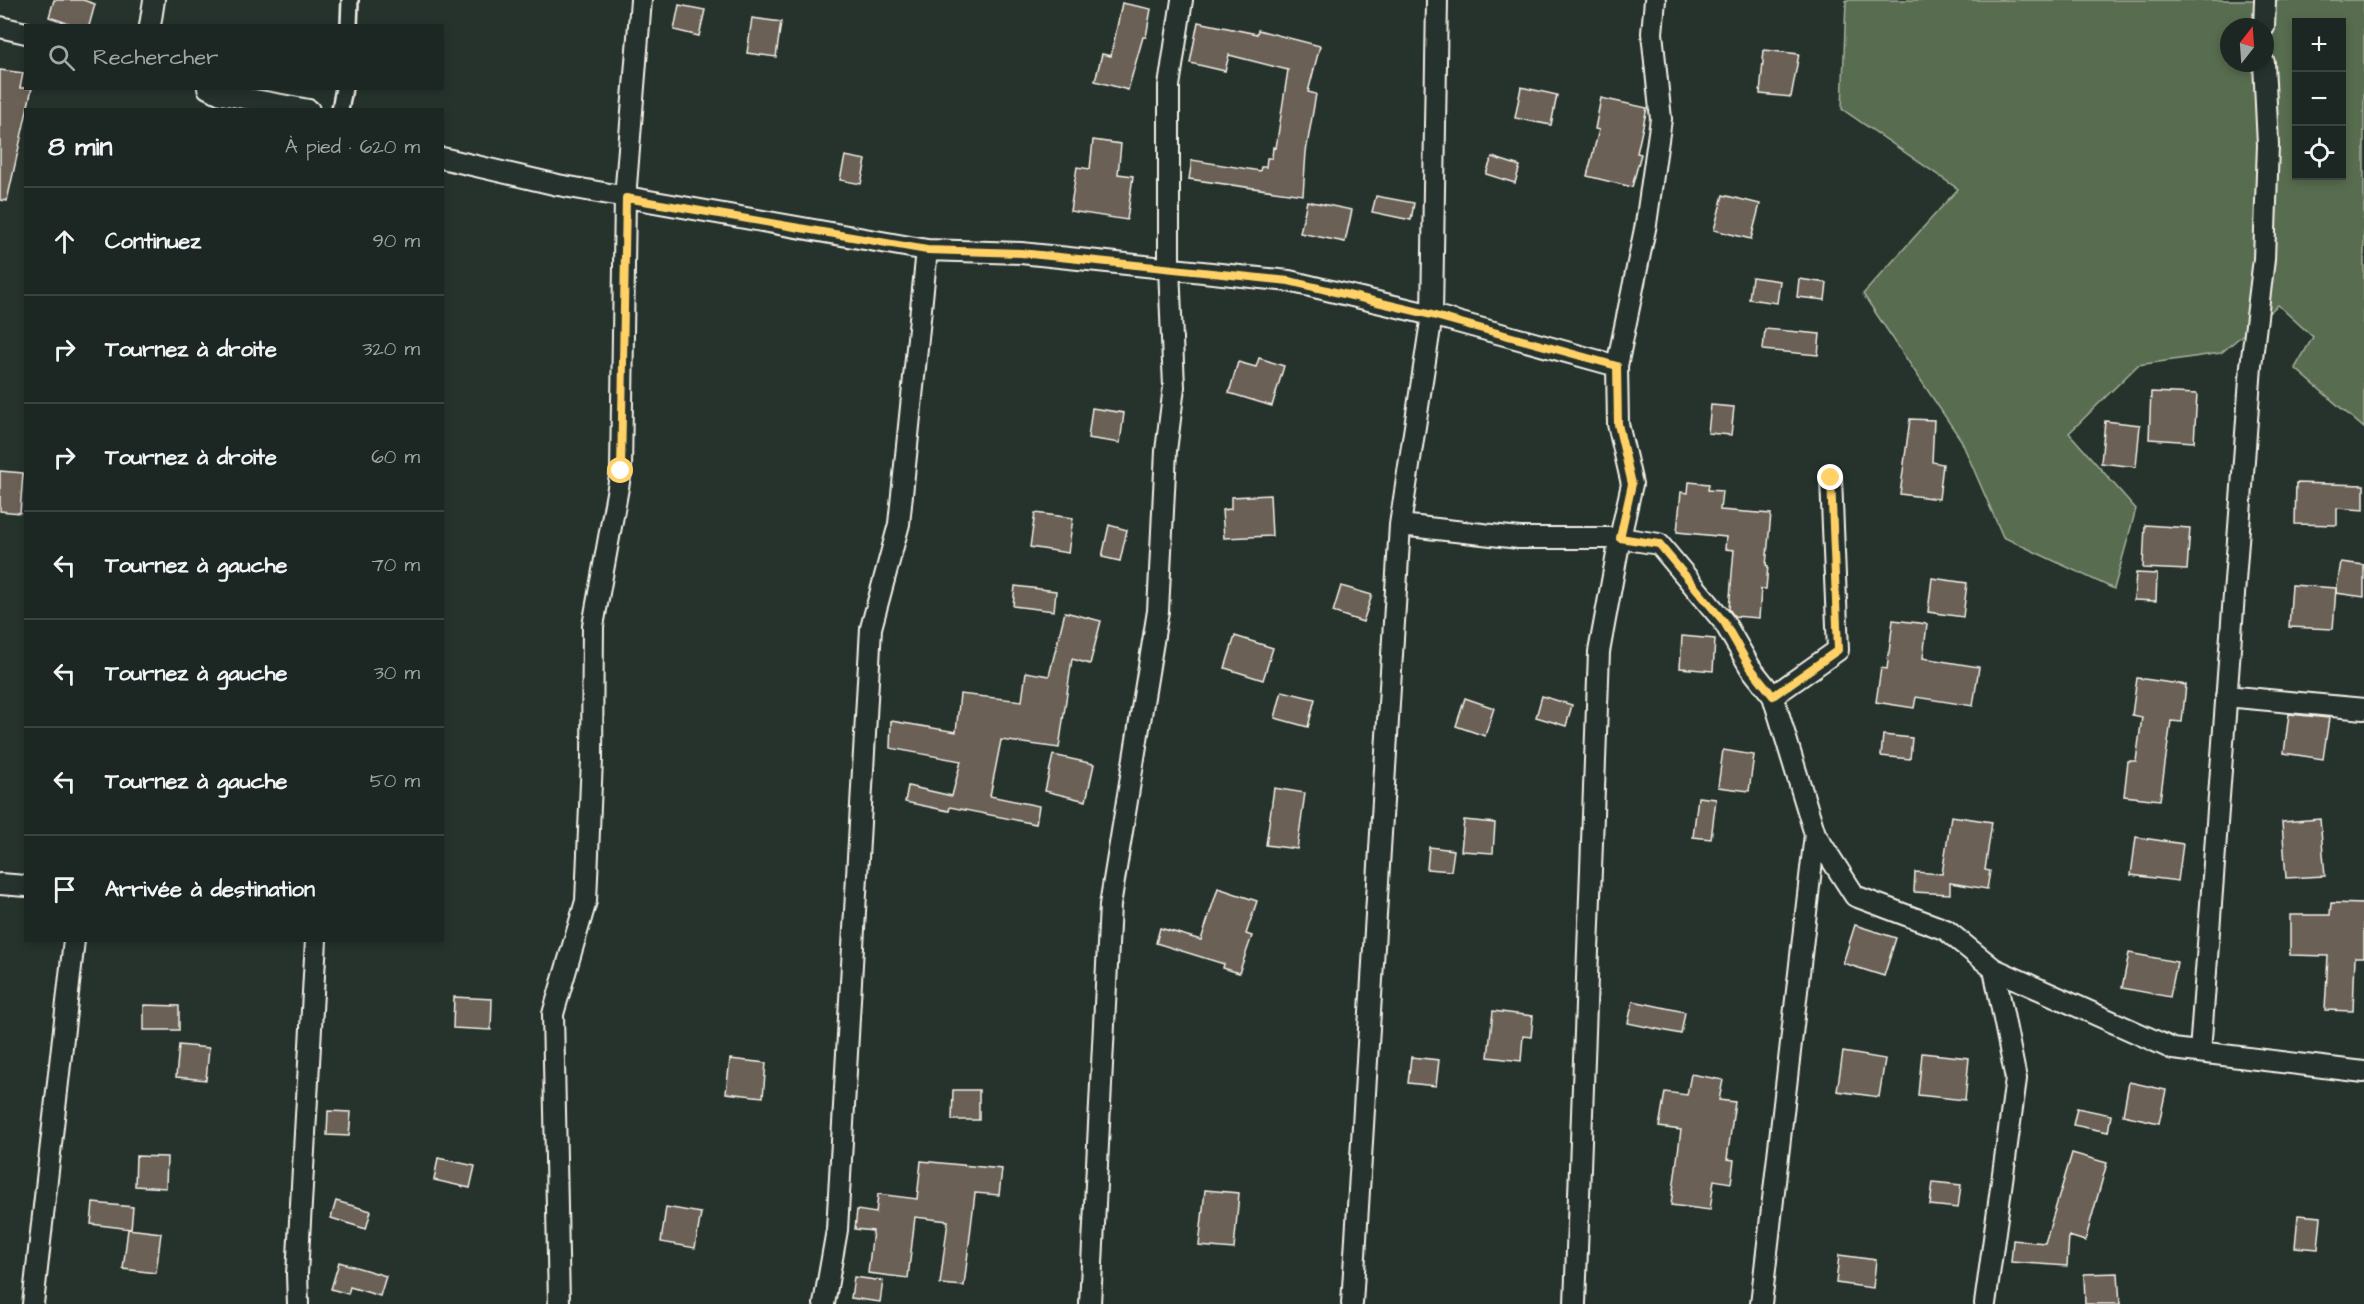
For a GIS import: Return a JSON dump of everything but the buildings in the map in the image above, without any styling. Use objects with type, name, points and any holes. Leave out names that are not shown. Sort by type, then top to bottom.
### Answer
[{"type":"street","points":[[150,24],[154,0]]},
{"type":"street","points":[[350,0],[350,24]]},
{"type":"street","points":[[559,1304],[553,1014],[586,901],[592,759],[593,626],[621,471],[626,198],[641,0]]},
{"type":"street","points":[[1090,1304],[1110,905],[1158,611],[1166,451],[1174,387],[1169,267],[1169,86],[1182,0]]},
{"type":"street","points":[[1352,1304],[1401,525],[1432,315],[1437,0]]},
{"type":"street","points":[[1575,1304],[1599,652],[1632,484],[1618,424],[1617,366],[1646,224],[1661,119],[1652,33],[1655,0]]},
{"type":"street","points":[[2264,18],[2265,0]]},
{"type":"street","points":[[0,27],[24,33]]},
{"type":"street","points":[[2200,1052],[2252,357],[2264,259],[2268,145],[2264,72]]},
{"type":"street","points":[[213,90],[222,94],[298,108]]},
{"type":"street","points":[[340,108],[344,90]]},
{"type":"street","points":[[444,158],[626,198],[927,250],[1021,253],[1289,281],[1432,315],[1617,366]]},
{"type":"street","points":[[824,1304],[837,1230],[871,628],[899,524],[927,250]]},
{"type":"street","points":[[1773,696],[1838,650],[1831,478]]},
{"type":"street","points":[[1401,525],[1519,538],[1620,538],[1659,544],[1724,622],[1750,667],[1773,696],[1815,834],[1855,896],[1946,930],[1994,969],[2174,1049],[2364,1072]]},
{"type":"street","points":[[2226,696],[2364,709]]},
{"type":"street","points":[[1761,1304],[1815,834]]},
{"type":"street","points":[[0,884],[24,886]]},
{"type":"street","points":[[33,1304],[75,942]]},
{"type":"street","points":[[298,1304],[298,1262],[316,942]]},
{"type":"street","points":[[1984,1304],[2016,1079],[1994,969]]},
{"type":"green space","points":[[1846,0],[2364,0],[2364,428],[2295,368],[2313,337],[2278,305],[2221,353],[2138,365],[2069,433],[2136,509],[2114,589],[2003,537],[1961,440],[1863,294],[1958,189],[1842,109]]},
{"type":"route","points":[[621,471],[626,198],[927,250],[1021,253],[1289,281],[1432,315],[1617,366],[1618,424],[1632,484],[1620,538],[1659,544],[1724,622],[1750,667],[1773,696],[1838,650],[1831,478]]}]
